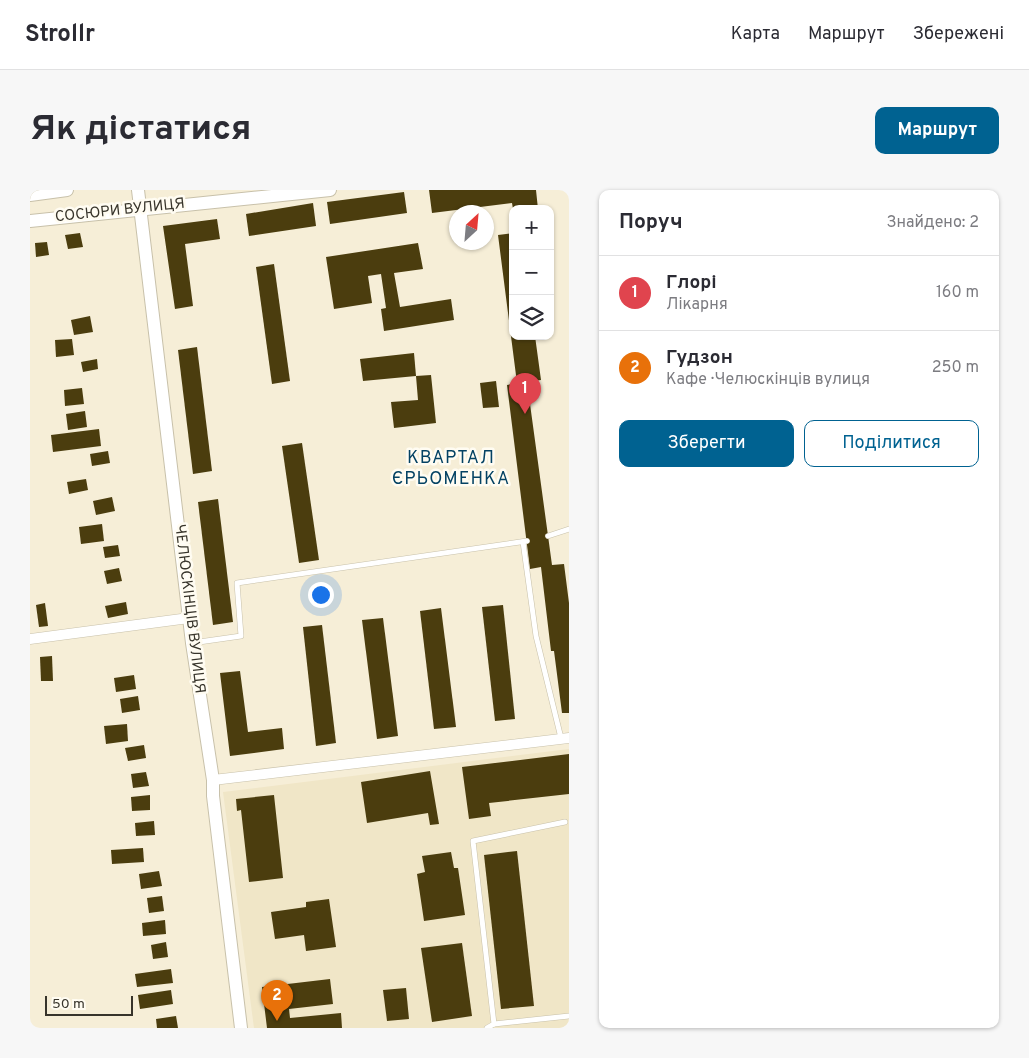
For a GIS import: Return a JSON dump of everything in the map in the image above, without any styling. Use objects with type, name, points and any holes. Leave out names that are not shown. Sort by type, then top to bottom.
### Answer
[{"type":"street","name":"СОСЮРИ ВУЛИЦЯ","points":[[30,195],[67,190]]},
{"type":"street","name":"ЧЕЛЮСКІНЦІВ ВУЛИЦЯ","points":[[138,190],[192,643],[213,780],[213,796],[241,1028]]},
{"type":"street","name":"СОСЮРИ ВУЛИЦЯ","points":[[30,221],[140,208],[330,190]]},
{"type":"street","points":[[30,639],[189,618]]},
{"type":"street","points":[[213,780],[565,738]]},
{"type":"lane","points":[[548,536],[569,528]]},
{"type":"lane","points":[[192,643],[241,636],[237,583],[525,541],[536,636],[565,738]]},
{"type":"lane","points":[[494,1024],[473,841],[565,822]]},
{"type":"lane","points":[[487,1028],[494,1024],[569,1016]]},
{"type":"shaded area","points":[[569,749],[569,1028],[254,1028],[223,792]]},
{"type":"building","points":[[429,190],[536,190],[538,205],[512,205],[512,203],[494,205],[449,205],[449,211],[432,213]]},
{"type":"building","points":[[404,192],[407,213],[330,224],[327,202]]},
{"type":"building","points":[[313,203],[316,226],[249,236],[246,214]]},
{"type":"building","points":[[217,219],[220,239],[185,244],[193,306],[175,309],[163,226]]},
{"type":"building","points":[[80,233],[83,247],[68,249],[65,235]]},
{"type":"building","points":[[509,234],[509,321],[498,235]]},
{"type":"building","points":[[47,242],[49,255],[36,257],[35,243]]},
{"type":"building","points":[[418,243],[423,269],[394,273],[400,307],[451,299],[454,320],[384,331],[381,309],[386,308],[381,274],[368,276],[372,303],[334,309],[326,257]]},
{"type":"building","points":[[274,264],[290,381],[272,384],[256,267]]},
{"type":"building","points":[[90,316],[93,332],[74,335],[71,320]]},
{"type":"building","points":[[72,339],[74,355],[56,357],[55,340]]},
{"type":"building","points":[[511,340],[536,340],[541,380],[527,382],[552,565],[564,564],[569,603],[569,713],[562,713],[554,651],[551,651],[541,567],[530,569],[507,385],[517,383]]},
{"type":"building","points":[[197,347],[212,471],[193,474],[178,350]]},
{"type":"building","points":[[414,353],[416,376],[363,381],[360,359]]},
{"type":"building","points":[[97,359],[98,369],[83,372],[81,362]]},
{"type":"building","points":[[431,375],[436,423],[394,428],[391,402],[418,400],[416,376]]},
{"type":"building","points":[[496,381],[499,407],[483,408],[480,383]]},
{"type":"building","points":[[82,388],[84,404],[65,406],[64,390]]},
{"type":"building","points":[[85,411],[87,427],[68,430],[66,414]]},
{"type":"building","points":[[99,429],[101,446],[53,452],[51,435]]},
{"type":"building","points":[[302,443],[319,560],[299,563],[282,446]]},
{"type":"building","points":[[108,451],[110,463],[92,466],[90,454]]},
{"type":"building","points":[[86,479],[88,490],[69,494],[67,482]]},
{"type":"building","points":[[112,497],[115,511],[96,515],[93,501]]},
{"type":"building","points":[[218,499],[233,622],[213,625],[198,502]]},
{"type":"building","points":[[102,524],[104,541],[81,544],[79,527]]},
{"type":"building","points":[[118,545],[120,556],[105,558],[103,547]]},
{"type":"building","points":[[119,568],[122,581],[107,584],[104,571]]},
{"type":"building","points":[[126,602],[128,614],[108,618],[105,606]]},
{"type":"building","points":[[45,603],[48,626],[39,627],[36,605]]},
{"type":"building","points":[[503,605],[515,719],[495,721],[482,607]]},
{"type":"building","points":[[441,608],[456,727],[434,729],[420,611]]},
{"type":"building","points":[[383,618],[398,736],[377,739],[362,620]]},
{"type":"building","points":[[322,625],[336,743],[316,746],[303,627]]},
{"type":"building","points":[[52,656],[53,681],[41,681],[40,657]]},
{"type":"building","points":[[240,671],[248,732],[282,728],[284,749],[230,756],[220,673]]},
{"type":"building","points":[[134,675],[136,689],[116,692],[114,678]]},
{"type":"building","points":[[138,696],[140,710],[122,713],[120,699]]},
{"type":"building","points":[[127,724],[128,741],[106,744],[104,726]]},
{"type":"building","points":[[144,745],[146,758],[128,761],[125,748]]},
{"type":"building","points":[[569,754],[569,794],[489,803],[491,816],[469,819],[462,767]]},
{"type":"building","points":[[430,771],[439,824],[430,825],[428,813],[367,823],[361,782]]},
{"type":"building","points":[[146,772],[149,786],[133,788],[131,774]]},
{"type":"building","points":[[150,795],[150,810],[132,811],[131,797]]},
{"type":"building","points":[[274,795],[283,878],[249,882],[241,810],[237,811],[236,799]]},
{"type":"building","points":[[154,821],[155,835],[136,836],[135,823]]},
{"type":"building","points":[[143,848],[144,862],[112,864],[111,850]]},
{"type":"building","points":[[517,851],[534,1006],[501,1009],[484,855]]},
{"type":"building","points":[[451,852],[454,868],[458,868],[465,915],[424,921],[417,874],[425,872],[422,856]]},
{"type":"building","points":[[159,871],[162,886],[141,889],[139,874]]},
{"type":"building","points":[[162,896],[164,911],[149,913],[147,898]]},
{"type":"building","points":[[329,899],[336,947],[306,951],[304,935],[275,939],[271,912],[306,907],[306,902]]},
{"type":"building","points":[[165,920],[166,934],[143,936],[142,923]]},
{"type":"building","points":[[166,942],[168,957],[153,959],[151,945]]},
{"type":"building","points":[[462,943],[472,1016],[432,1022],[421,948]]},
{"type":"building","points":[[171,969],[173,983],[137,987],[135,974]]},
{"type":"building","points":[[330,979],[333,1004],[289,1009],[290,1018],[341,1013],[342,1028],[267,1028],[262,987]]},
{"type":"building","points":[[406,988],[409,1019],[387,1021],[383,990]]},
{"type":"building","points":[[171,990],[173,1004],[140,1009],[138,995]]},
{"type":"building","points":[[176,1016],[178,1028],[157,1028],[156,1019]]},
{"type":"place","name":"Глорі","points":[[525,414]]},
{"type":"place","name":"Гудзон","points":[[277,1021]]},
{"type":"district","name":"КВАРТАЛ ЄРЬОМЕНКА","points":[[451,468]]}]
